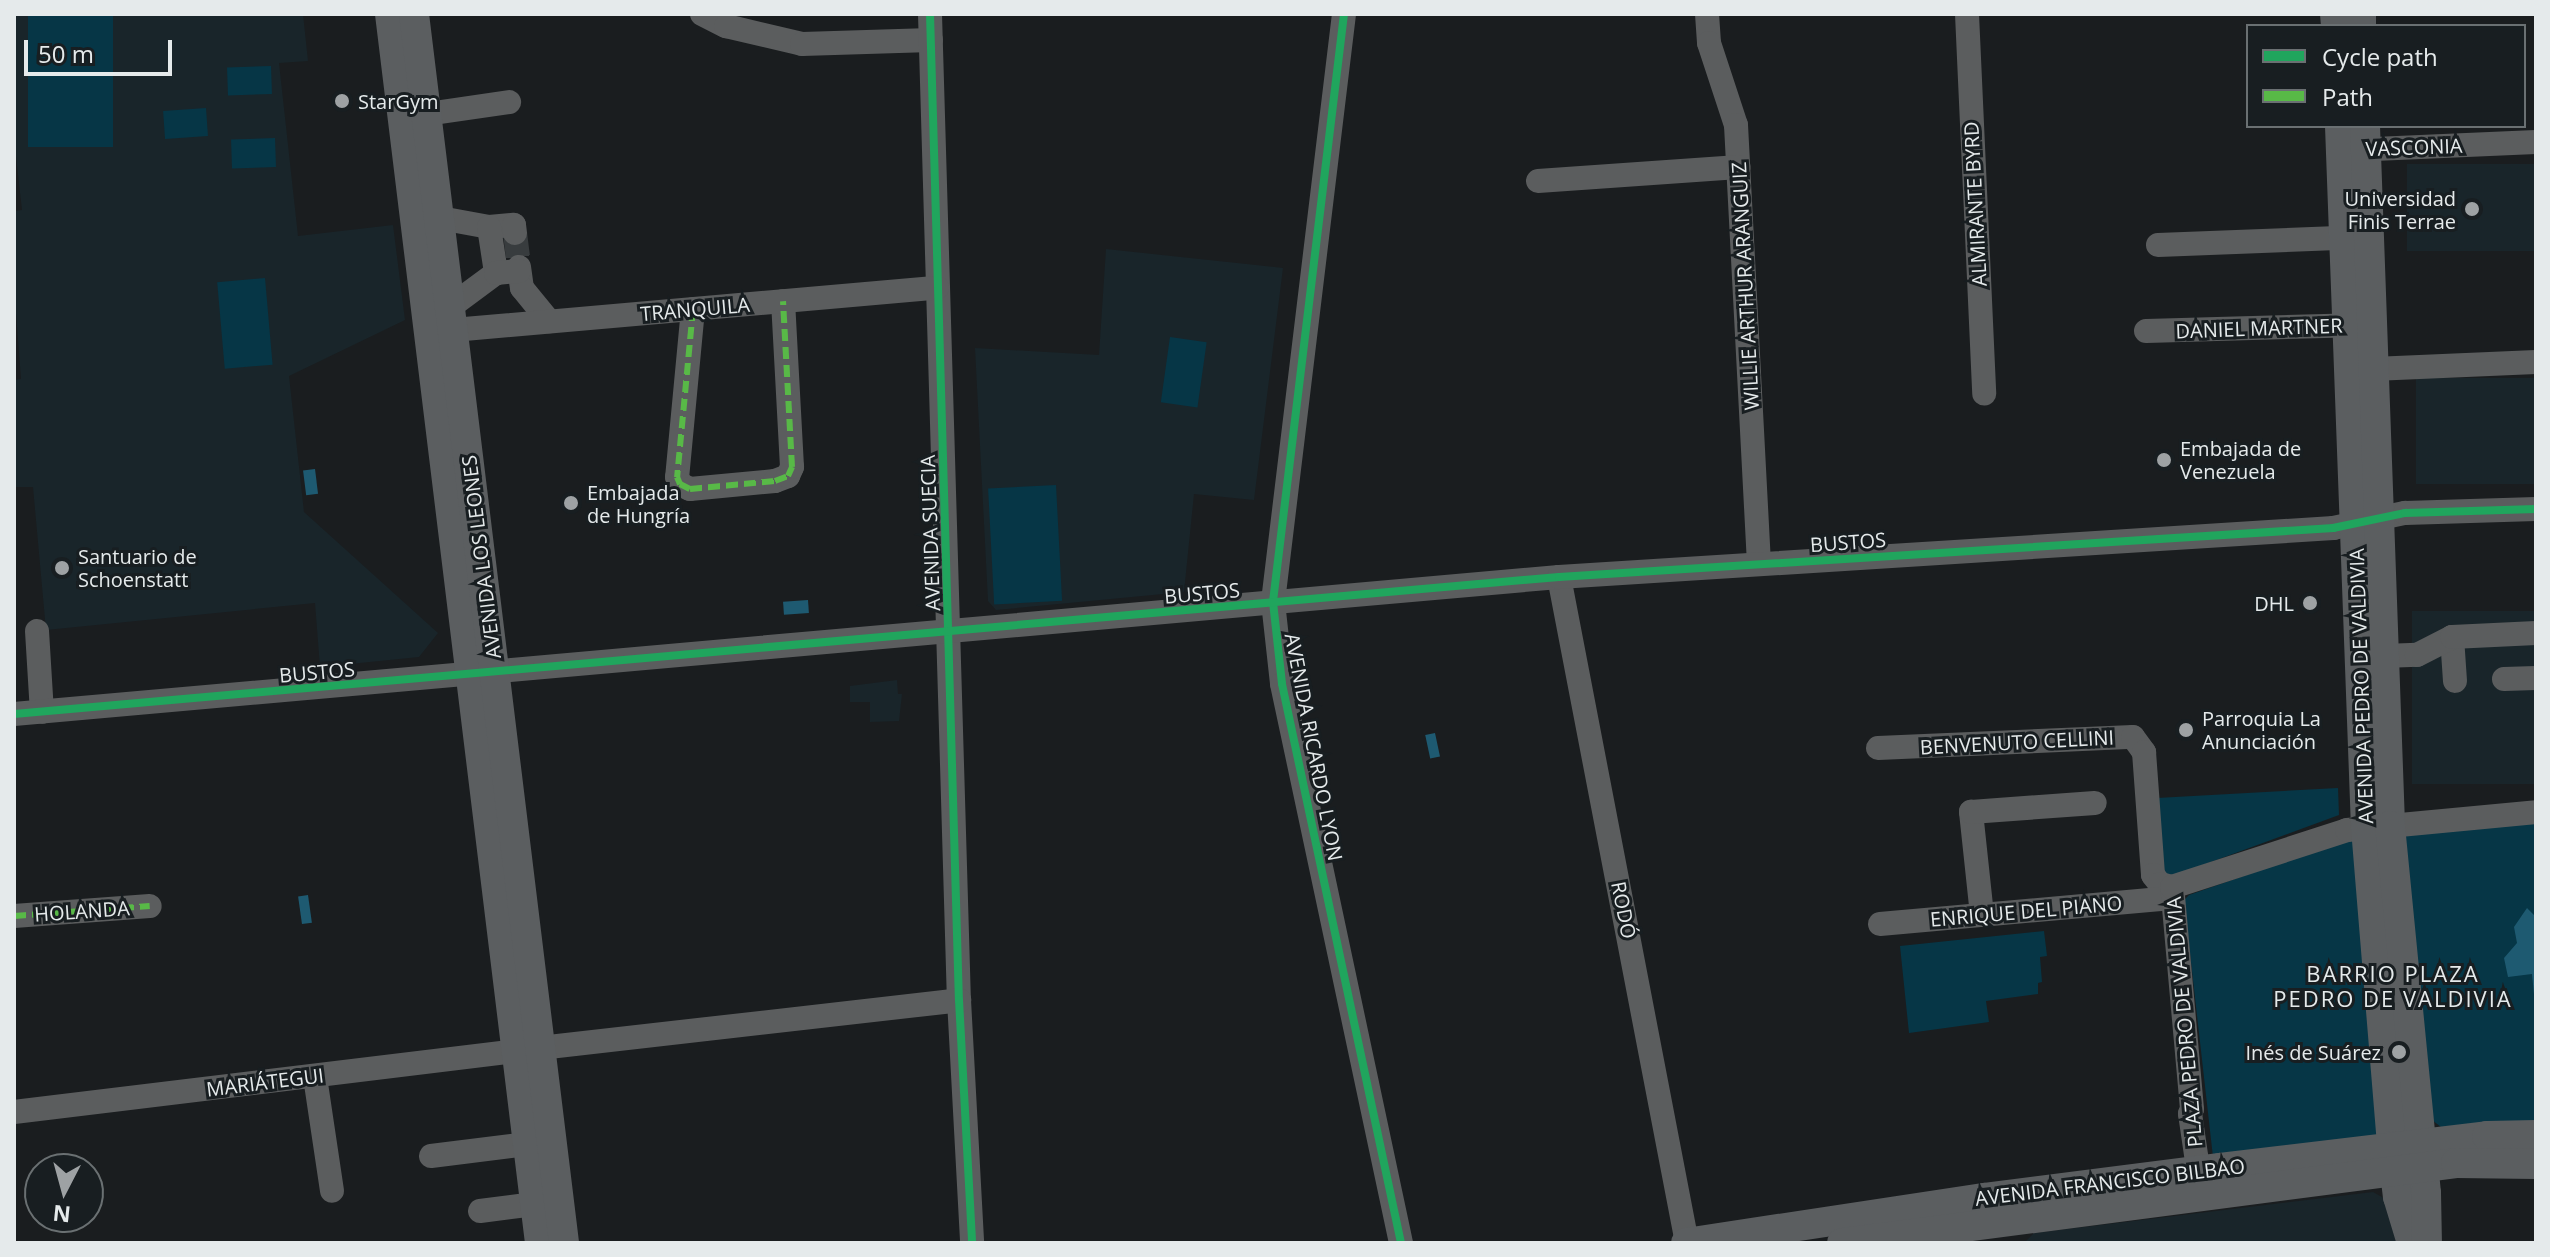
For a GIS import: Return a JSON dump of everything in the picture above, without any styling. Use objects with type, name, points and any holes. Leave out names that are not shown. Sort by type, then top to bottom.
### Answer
[{"type":"main road","name":"AVENIDA LOS LEONES","points":[[390,14],[484,674],[528,1050],[564,1243]]},
{"type":"main road","name":"AVENIDA LOS LEONES","points":[[414,14],[452,318],[484,674]]},
{"type":"main road","name":"AVENIDA PEDRO DE VALDIVIA","points":[[2353,138],[2344,238],[2360,325],[2373,369],[2367,521],[2384,656],[2378,827]]},
{"type":"main road","name":"AVENIDA PEDRO DE VALDIVIA","points":[[2353,138],[2378,827],[2408,1157],[2412,1243]]},
{"type":"main road","name":"AVENIDA LOS LEONES","points":[[528,1050],[528,1144],[540,1243]]},
{"type":"main road","name":"AVENIDA FRANCISCO BILBAO","points":[[1686,1243],[2408,1157],[2456,1163],[2535,1156]]},
{"type":"main road","name":"AVENIDA PEDRO DE VALDIVIA","points":[[2408,1157],[2427,1243]]},
{"type":"main road","name":"AVENIDA FRANCISCO BILBAO","points":[[1842,1243],[2016,1231],[2200,1183]]},
{"type":"street","points":[[702,14],[726,26],[802,44],[931,40]]},
{"type":"street","name":"AVENIDA SUECIA","points":[[930,14],[959,1000],[972,1243]]},
{"type":"street","name":"AVENIDA RICARDO LYON","points":[[1344,14],[1273,602],[1282,684],[1401,1243]]},
{"type":"street","name":"WILLIE ARTHUR ARANGUIZ","points":[[1707,14],[1709,43],[1733,109],[1739,167],[1759,563]]},
{"type":"street","name":"ALMIRANTE BYRD","points":[[1967,14],[1984,394]]},
{"type":"street","points":[[427,114],[509,102]]},
{"type":"street","name":"VASCONIA","points":[[2353,138],[2536,142]]},
{"type":"street","points":[[1538,181],[1739,167]]},
{"type":"street","points":[[440,218],[489,227],[514,225],[515,233]]},
{"type":"street","points":[[489,227],[522,288],[549,321]]},
{"type":"street","points":[[2158,245],[2344,238]]},
{"type":"street","points":[[452,318],[511,270]]},
{"type":"street","name":"TRANQUILA","points":[[452,318],[549,321],[937,288]]},
{"type":"street","points":[[693,309],[677,477],[680,484],[690,489],[775,481],[788,476],[792,467],[783,301]]},
{"type":"street","name":"DANIEL MARTNER","points":[[2146,331],[2360,325]]},
{"type":"street","points":[[2373,369],[2536,362]]},
{"type":"street","name":"BUSTOS","points":[[14,714],[1559,577],[2367,521],[2405,513],[2536,509]]},
{"type":"street","name":"RODÓ","points":[[1559,577],[1686,1243]]},
{"type":"street","points":[[37,631],[42,712]]},
{"type":"street","points":[[2384,656],[2417,655],[2452,637],[2536,633]]},
{"type":"street","points":[[2452,637],[2455,681]]},
{"type":"street","points":[[2504,679],[2536,678]]},
{"type":"street","name":"BENVENUTO CELLINI","points":[[1878,748],[2133,737],[2144,752],[2153,875],[2172,892]]},
{"type":"street","points":[[1982,915],[1971,812],[2095,803]]},
{"type":"street","name":"PLAZA PEDRO DE VALDIVIA","points":[[2200,1183],[2190,1114],[2172,892],[2347,830],[2536,812]]},
{"type":"street","name":"ENRIQUE DEL PIANO","points":[[1880,924],[2172,892]]},
{"type":"street","name":"HOLANDA","points":[[14,916],[150,906]]},
{"type":"street","name":"MARIÁTEGUI","points":[[14,1112],[959,1000]]},
{"type":"street","points":[[315,1077],[332,1191]]},
{"type":"street","points":[[431,1156],[528,1144]]},
{"type":"street","points":[[480,1211],[535,1204]]},
{"type":"shaded area","points":[[14,14],[303,14],[308,61],[279,63],[298,236],[393,225],[405,320],[289,376],[304,512],[438,633],[419,657],[320,667],[315,603],[46,630],[33,487],[14,487],[14,380],[21,379],[14,287],[14,211],[22,210],[14,139]]},
{"type":"shaded area","points":[[28,14],[113,14],[113,147],[28,147]]},
{"type":"shaded area","points":[[271,66],[272,94],[228,96],[227,68]]},
{"type":"shaded area","points":[[206,108],[208,136],[165,139],[163,111]]},
{"type":"shaded area","points":[[275,138],[276,167],[232,169],[231,140]]},
{"type":"shaded area","name":"Universidad Finis Terrae","points":[[2407,164],[2536,164],[2536,251],[2407,251]]},
{"type":"shaded area","points":[[1106,249],[1283,268],[1254,500],[1194,494],[1184,592],[996,610],[988,601],[975,348],[1099,355]]},
{"type":"shaded area","points":[[265,278],[273,365],[225,369],[217,282]]},
{"type":"shaded area","points":[[1170,337],[1207,342],[1197,408],[1161,402]]},
{"type":"shaded area","points":[[2416,378],[2536,378],[2536,484],[2416,484]]},
{"type":"shaded area","points":[[315,469],[318,494],[306,495],[303,470]]},
{"type":"shaded area","points":[[1056,485],[1062,601],[994,604],[988,489]]},
{"type":"shaded area","points":[[808,600],[809,613],[784,615],[783,602]]},
{"type":"shaded area","points":[[2412,611],[2536,611],[2536,784],[2412,784]]},
{"type":"shaded area","points":[[897,680],[898,694],[902,694],[899,721],[870,722],[870,702],[850,702],[850,686]]},
{"type":"shaded area","points":[[1435,733],[1440,756],[1430,759],[1425,735]]},
{"type":"shaded area","points":[[2338,788],[2339,815],[2170,877],[2162,870],[2157,798]]},
{"type":"shaded area","points":[[2536,823],[2536,1125],[2441,1127],[2432,1120],[2380,1129],[2375,1136],[2213,1157],[2184,900],[2189,895],[2347,840]]},
{"type":"shaded area","points":[[308,895],[312,923],[302,924],[298,896]]},
{"type":"shaded area","points":[[2527,908],[2536,917],[2536,1015],[2532,974],[2508,977],[2504,958],[2517,943],[2514,927]]},
{"type":"shaded area","points":[[2044,931],[2047,956],[2040,957],[2042,982],[2038,983],[2038,994],[1986,1001],[1989,1022],[1909,1033],[1900,946]]},
{"type":"shaded area","points":[[2373,1192],[2389,1201],[2399,1243],[2024,1243],[2034,1233]]},
{"type":"tunnel","points":[[515,233],[519,267]]},
{"type":"marked path","points":[[693,309],[677,477],[680,484],[690,489],[775,481],[788,476],[792,467],[783,301]]},
{"type":"marked path","points":[[14,916],[150,906]]},
{"type":"cycle path","points":[[930,14],[959,1000],[972,1243]]},
{"type":"cycle path","points":[[1344,14],[1273,602],[1282,684],[1401,1243]]},
{"type":"cycle path","points":[[14,714],[1559,577],[2333,528],[2405,513],[2536,509]]},
{"type":"place","name":"StarGym","points":[[342,101]]},
{"type":"place","name":"Universidad Finis Terrae","points":[[2472,209]]},
{"type":"place","name":"Embajada de Venezuela","points":[[2164,460]]},
{"type":"place","name":"Embajada de Hungría","points":[[571,503]]},
{"type":"place","name":"Santuario de Schoenstatt","points":[[62,568]]},
{"type":"place","name":"DHL","points":[[2310,603]]},
{"type":"place","name":"Parroquia La Anunciación","points":[[2186,730]]},
{"type":"place","name":"Inés de Suárez","points":[[2399,1052]]},
{"type":"district","name":"BARRIO PLAZA PEDRO DE VALDIVIA","points":[[2393,986]]}]
